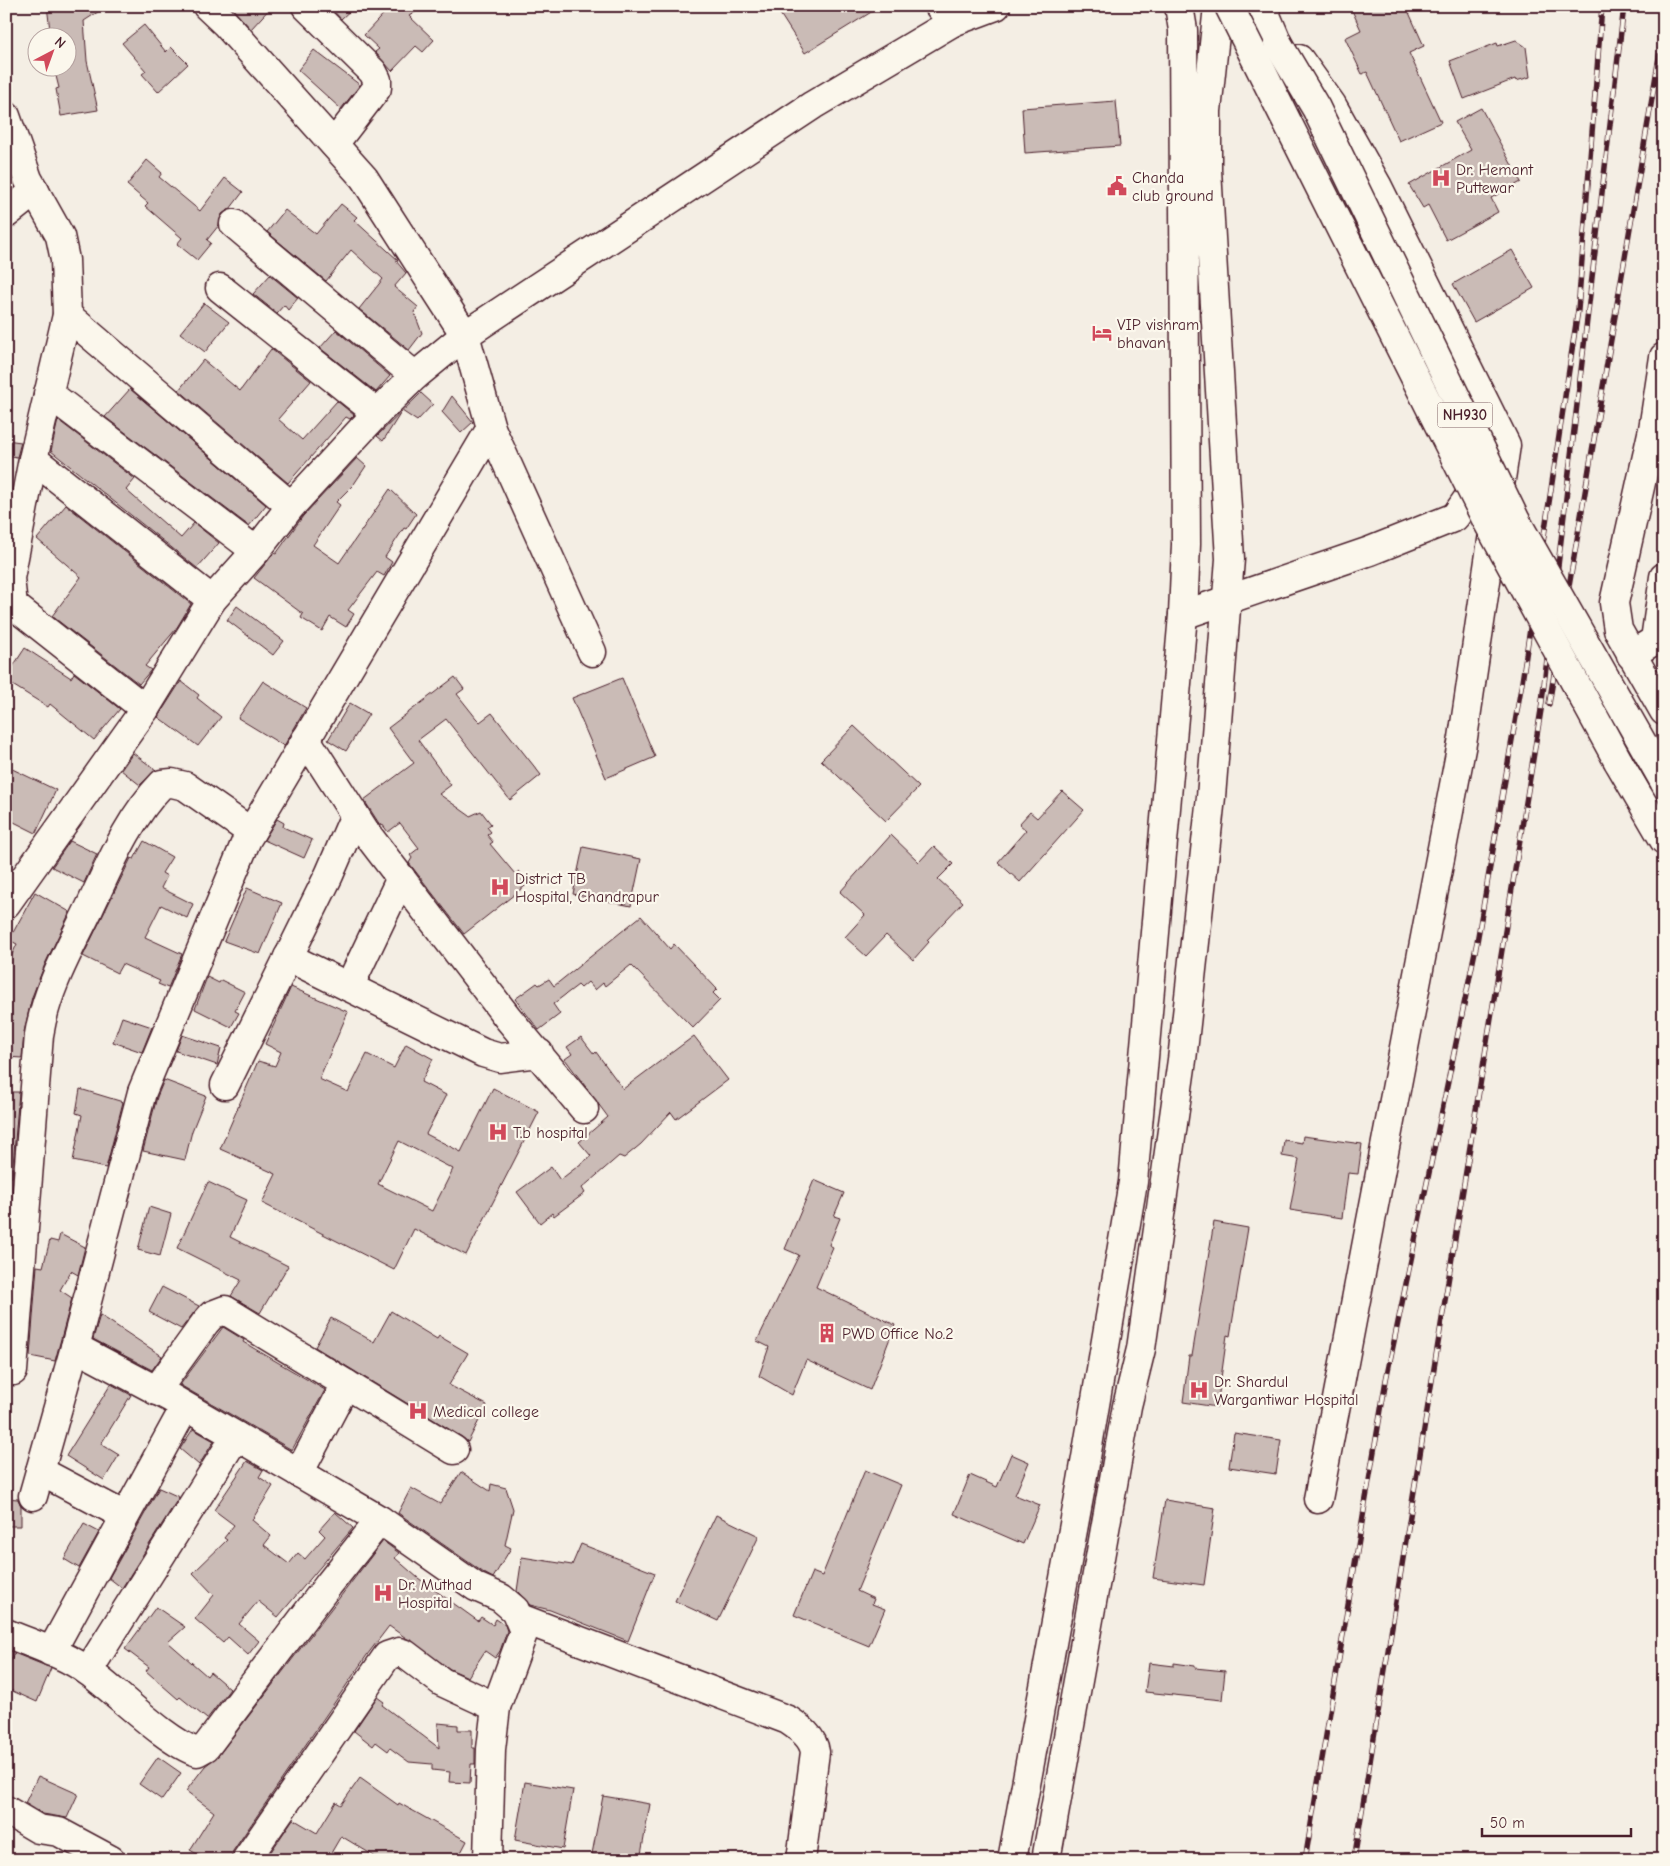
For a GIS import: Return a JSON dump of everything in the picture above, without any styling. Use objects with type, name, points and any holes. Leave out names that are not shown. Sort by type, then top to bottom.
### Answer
[{"type":"main road","points":[[207,6],[225,23],[364,178],[465,335],[491,428],[592,652]]},
{"type":"main road","points":[[306,6],[373,72],[377,80],[376,88],[334,144]]},
{"type":"main road","points":[[6,904],[145,709],[212,600],[256,551],[291,506],[377,413],[415,376],[465,335],[814,105],[946,14],[996,6]]},
{"type":"main road","points":[[1012,1860],[1087,1451],[1133,1182],[1183,615],[1186,544],[1183,30],[1179,6]]},
{"type":"main road","points":[[1046,1860],[1127,1406],[1141,1349],[1182,1060],[1216,731],[1230,559],[1207,170],[1208,111],[1218,6]]},
{"type":"main road","name":"NH930","points":[[1229,6],[1486,519],[1618,761],[1664,840]]},
{"type":"main road","points":[[1262,6],[1332,105],[1377,185],[1506,445],[1463,738],[1318,1498]]},
{"type":"main road","name":"NH930","points":[[1262,6],[1278,44],[1316,108],[1516,522],[1664,781]]},
{"type":"main road","points":[[6,116],[28,179],[60,236],[65,260],[67,316],[33,458],[10,578],[13,605],[145,709]]},
{"type":"main road","points":[[6,214],[34,191]]},
{"type":"main road","points":[[234,224],[415,376]]},
{"type":"main road","points":[[220,288],[377,413]]},
{"type":"main road","points":[[67,316],[291,506]]},
{"type":"main road","points":[[1664,357],[1653,429],[1614,603],[1618,630],[1664,711]]},
{"type":"main road","points":[[48,393],[256,551]]},
{"type":"main road","points":[[125,1516],[37,1483],[75,1348],[142,1092],[251,832],[491,428]]},
{"type":"main road","points":[[1183,615],[1370,551],[1455,517],[1506,445]]},
{"type":"main road","points":[[33,458],[212,600]]},
{"type":"main road","points":[[1631,655],[1655,640],[1664,577]]},
{"type":"main road","points":[[1173,725],[1216,731]]},
{"type":"main road","points":[[306,739],[355,815],[401,878],[508,1018],[584,1109]]},
{"type":"main road","points":[[13,1371],[39,1035],[43,1010],[55,979],[129,827],[162,784],[172,783],[185,786],[251,832]]},
{"type":"main road","points":[[225,1085],[355,815]]},
{"type":"main road","points":[[349,987],[401,878]]},
{"type":"main road","points":[[288,957],[483,1053],[500,1058],[539,1053]]},
{"type":"main road","points":[[156,1391],[205,1323],[212,1315],[225,1310],[454,1450]]},
{"type":"main road","points":[[75,1348],[185,1407],[380,1520],[476,1587],[501,1598],[515,1610],[520,1618],[523,1636],[496,1707],[491,1749],[488,1860]]},
{"type":"main road","points":[[299,1473],[346,1384]]},
{"type":"main road","points":[[51,1652],[185,1407]]},
{"type":"main road","points":[[88,1671],[236,1436]]},
{"type":"main road","points":[[1087,1451],[1119,1455]]},
{"type":"main road","points":[[6,1633],[51,1652],[88,1671],[170,1736],[196,1752],[206,1747],[329,1584],[380,1520]]},
{"type":"main road","points":[[520,1618],[788,1720],[798,1727],[809,1738],[815,1752],[801,1860]]},
{"type":"main road","points":[[246,1860],[387,1656],[399,1652],[405,1654],[442,1682],[496,1707]]},
{"type":"main road","points":[[6,1810],[38,1829],[59,1832],[111,1860]]},
{"type":"building","points":[[47,6],[107,6],[84,21],[87,61],[98,110],[61,116],[56,89],[59,88],[56,78],[78,78],[78,28],[50,28]]},
{"type":"building","points":[[230,6],[272,6],[251,29]]},
{"type":"building","points":[[329,6],[355,6],[341,19]]},
{"type":"building","points":[[391,6],[425,6],[409,16],[434,40],[423,52],[416,46],[392,71],[375,52],[379,49],[364,35]]},
{"type":"building","points":[[775,6],[881,6],[805,53]]},
{"type":"building","points":[[1350,6],[1406,6],[1424,46],[1409,53],[1441,122],[1399,141],[1367,72],[1362,74],[1345,38],[1361,30]]},
{"type":"building","points":[[144,25],[166,52],[171,47],[188,64],[158,92],[142,74],[146,71],[122,43]]},
{"type":"building","points":[[1516,40],[1526,47],[1530,77],[1516,81],[1515,79],[1464,99],[1450,61],[1497,43],[1498,46]]},
{"type":"building","points":[[314,50],[360,85],[341,109],[298,70]]},
{"type":"building","points":[[1116,101],[1120,146],[1025,153],[1022,108]]},
{"type":"building","points":[[1481,108],[1521,182],[1491,198],[1498,212],[1446,240],[1428,205],[1423,208],[1409,185],[1471,150],[1455,122]]},
{"type":"building","points":[[147,160],[162,173],[159,177],[200,211],[225,178],[243,192],[230,209],[222,214],[219,225],[207,240],[211,243],[197,260],[177,244],[182,238],[145,206],[148,203],[127,185]]},
{"type":"building","points":[[341,204],[357,217],[354,220],[398,260],[396,261],[406,273],[394,287],[418,307],[414,312],[422,333],[409,350],[359,309],[383,279],[351,250],[326,281],[267,232],[285,210],[316,234]]},
{"type":"building","points":[[1512,250],[1534,288],[1474,322],[1453,284]]},
{"type":"building","points":[[270,275],[298,298],[288,310],[284,305],[277,313],[253,294]]},
{"type":"building","points":[[204,303],[229,322],[205,352],[180,333]]},
{"type":"building","points":[[336,330],[390,376],[376,392],[320,348]]},
{"type":"building","points":[[271,349],[311,381],[278,419],[302,440],[337,401],[354,415],[350,419],[346,417],[288,483],[179,390],[203,360],[240,391]]},
{"type":"building","points":[[130,389],[266,505],[249,526],[105,417]]},
{"type":"building","points":[[421,393],[433,404],[417,421],[402,411]]},
{"type":"building","points":[[452,396],[473,422],[461,433],[442,412]]},
{"type":"building","points":[[401,412],[383,441],[377,436]]},
{"type":"building","points":[[58,420],[135,479],[126,490],[181,538],[194,523],[219,543],[197,568],[51,451]]},
{"type":"building","points":[[6,440],[21,442],[17,457],[6,455]]},
{"type":"building","points":[[357,458],[366,466],[354,484],[336,502],[340,505],[313,545],[339,563],[390,489],[416,514],[406,529],[404,528],[385,557],[392,562],[384,576],[377,572],[348,610],[354,614],[346,627],[330,617],[322,631],[301,618],[303,614],[254,578],[274,553],[276,554],[303,516]]},
{"type":"building","points":[[66,505],[191,604],[176,629],[145,666],[151,670],[139,684],[52,616],[81,577],[37,539]]},
{"type":"building","points":[[237,606],[284,641],[273,655],[227,620]]},
{"type":"building","points":[[25,648],[71,678],[74,673],[120,709],[94,740],[50,704],[48,707],[6,681],[6,677]]},
{"type":"building","points":[[455,677],[464,689],[457,694],[476,718],[480,722],[492,713],[541,775],[510,800],[446,719],[418,740],[451,785],[439,794],[470,816],[481,811],[491,824],[487,827],[491,832],[487,835],[493,842],[490,844],[515,874],[519,871],[529,883],[464,934],[409,863],[412,858],[410,855],[419,848],[400,823],[388,832],[382,824],[380,825],[364,800],[414,763],[388,728]]},
{"type":"building","points":[[622,678],[655,757],[606,778],[572,698]]},
{"type":"building","points":[[181,681],[199,695],[197,698],[221,717],[198,746],[158,717]]},
{"type":"building","points":[[263,681],[306,708],[284,746],[238,718]]},
{"type":"building","points":[[350,703],[369,714],[346,751],[328,740]]},
{"type":"building","points":[[854,726],[919,787],[886,821],[821,760]]},
{"type":"building","points":[[133,753],[156,770],[140,785],[121,770]]},
{"type":"building","points":[[6,766],[56,790],[36,833],[6,818]]},
{"type":"building","points":[[1062,791],[1084,810],[1020,882],[998,862],[1026,830],[1019,824],[1030,812],[1037,818]]},
{"type":"building","points":[[277,819],[284,823],[283,827],[312,840],[304,858],[264,840]]},
{"type":"building","points":[[891,835],[919,862],[934,846],[953,864],[938,879],[963,902],[927,940],[929,942],[913,960],[886,935],[866,956],[845,937],[865,915],[840,892]]},
{"type":"building","points":[[70,841],[97,854],[84,883],[52,867]]},
{"type":"building","points":[[144,841],[172,857],[162,873],[167,876],[161,888],[193,904],[187,918],[161,905],[145,937],[182,954],[168,988],[158,984],[160,981],[122,964],[117,973],[83,956],[131,858],[134,859]]},
{"type":"building","points":[[583,847],[641,859],[631,906],[573,894]]},
{"type":"building","points":[[247,888],[282,903],[260,954],[224,941]]},
{"type":"building","points":[[35,892],[70,912],[45,964],[32,997],[24,1032],[22,1058],[6,1057],[6,967],[17,944],[9,940]]},
{"type":"building","points":[[641,916],[670,949],[674,944],[717,989],[713,993],[720,1000],[693,1028],[631,965],[605,986],[603,983],[595,990],[588,982],[581,988],[578,985],[553,1004],[560,1014],[539,1030],[515,999],[537,983],[539,985],[549,979],[554,986]]},
{"type":"building","points":[[207,977],[219,983],[221,980],[245,992],[235,1011],[239,1013],[231,1027],[195,1009]]},
{"type":"building","points":[[291,987],[348,1012],[319,1079],[348,1092],[367,1054],[394,1068],[406,1044],[433,1059],[421,1082],[446,1095],[426,1134],[461,1152],[493,1088],[539,1112],[466,1255],[414,1229],[394,1270],[262,1203],[276,1174],[220,1149],[258,1061],[275,1066],[281,1052],[265,1044]],"holes":[[[399,1141],[453,1169],[432,1211],[378,1184]]]},
{"type":"building","points":[[122,1017],[152,1027],[142,1052],[113,1042]]},
{"type":"building","points":[[182,1035],[221,1048],[217,1065],[176,1051]]},
{"type":"building","points":[[694,1036],[728,1080],[676,1119],[671,1112],[641,1144],[624,1158],[619,1156],[582,1188],[585,1193],[554,1216],[552,1213],[540,1223],[517,1192],[551,1167],[560,1180],[591,1156],[579,1142],[608,1117],[565,1059],[572,1054],[567,1047],[581,1037],[594,1054],[596,1052],[623,1089]]},
{"type":"building","points":[[164,1080],[206,1096],[192,1131],[185,1160],[143,1151],[157,1097]]},
{"type":"building","points":[[80,1089],[123,1102],[106,1168],[73,1161],[82,1115],[76,1113]]},
{"type":"building","points":[[6,1092],[19,1092],[12,1177],[6,1177]]},
{"type":"building","points":[[1303,1136],[1362,1144],[1358,1174],[1348,1173],[1342,1218],[1290,1210],[1299,1159],[1282,1156],[1284,1140],[1302,1143]]},
{"type":"building","name":"PWD Office No.2","points":[[814,1180],[844,1193],[834,1216],[840,1218],[829,1245],[833,1247],[816,1287],[895,1325],[870,1390],[806,1360],[792,1395],[759,1376],[769,1347],[757,1341],[799,1255],[785,1249]]},
{"type":"building","points":[[208,1182],[247,1200],[230,1237],[288,1266],[260,1313],[231,1296],[241,1280],[177,1248]]},
{"type":"building","points":[[149,1207],[171,1214],[160,1256],[138,1250]]},
{"type":"building","points":[[1214,1222],[1248,1228],[1230,1336],[1227,1335],[1217,1407],[1183,1402],[1189,1356],[1192,1356]]},
{"type":"building","points":[[60,1234],[85,1247],[78,1275],[71,1271],[60,1290],[72,1298],[55,1361],[30,1356],[37,1266],[43,1267],[50,1240],[58,1242]]},
{"type":"building","points":[[162,1287],[199,1306],[181,1329],[149,1312]]},
{"type":"building","points":[[391,1311],[437,1339],[439,1336],[468,1353],[449,1385],[487,1405],[468,1442],[315,1347],[331,1318],[374,1342]]},
{"type":"building","points":[[100,1315],[162,1356],[152,1370],[93,1339]]},
{"type":"building","points":[[223,1327],[244,1340],[243,1342],[325,1390],[292,1450],[180,1385]]},
{"type":"building","points":[[111,1384],[131,1395],[101,1444],[119,1455],[104,1480],[66,1456]]},
{"type":"building","points":[[193,1429],[214,1441],[199,1465],[180,1449]]},
{"type":"building","points":[[1234,1433],[1281,1440],[1276,1474],[1229,1467]]},
{"type":"building","points":[[1011,1454],[1029,1462],[1015,1495],[1040,1505],[1023,1544],[954,1514],[970,1475],[997,1487]]},
{"type":"building","points":[[247,1461],[263,1470],[259,1477],[273,1486],[252,1520],[271,1536],[264,1545],[289,1564],[298,1553],[305,1559],[325,1536],[319,1530],[335,1512],[353,1528],[278,1617],[258,1601],[239,1624],[259,1641],[248,1655],[228,1637],[223,1643],[195,1619],[214,1595],[193,1573],[227,1540],[224,1538],[234,1525],[214,1510]]},
{"type":"building","points":[[865,1470],[901,1485],[857,1591],[874,1599],[872,1604],[885,1609],[869,1646],[794,1615],[812,1572],[822,1576]]},
{"type":"building","points":[[461,1472],[490,1491],[491,1484],[506,1488],[513,1509],[505,1545],[511,1548],[493,1578],[398,1513],[411,1488],[440,1504]]},
{"type":"building","points":[[159,1488],[179,1497],[122,1588],[109,1578]]},
{"type":"building","points":[[6,1498],[18,1499],[21,1506],[21,1526],[6,1526]]},
{"type":"building","points":[[1165,1500],[1215,1508],[1204,1585],[1153,1578]]},
{"type":"building","points":[[716,1515],[759,1536],[718,1621],[675,1601]]},
{"type":"building","points":[[84,1524],[99,1532],[79,1568],[64,1559]]},
{"type":"building","points":[[383,1541],[399,1553],[395,1558],[418,1578],[478,1621],[481,1617],[493,1625],[496,1619],[505,1625],[507,1631],[500,1651],[495,1658],[485,1651],[468,1677],[450,1669],[389,1626],[367,1655],[233,1851],[230,1860],[207,1860],[190,1850],[214,1812],[186,1791],[205,1766],[218,1756]]},
{"type":"building","points":[[581,1544],[655,1573],[628,1641],[550,1610],[530,1605],[517,1591],[522,1557],[572,1565]]},
{"type":"building","points":[[156,1607],[185,1627],[168,1642],[207,1676],[210,1672],[230,1689],[207,1719],[180,1697],[178,1699],[146,1671],[149,1667],[125,1649]]},
{"type":"building","points":[[14,1653],[51,1668],[37,1702],[8,1689],[6,1672]]},
{"type":"building","points":[[1149,1663],[1174,1666],[1174,1663],[1195,1666],[1195,1668],[1225,1671],[1222,1700],[1145,1692]]},
{"type":"building","points":[[377,1697],[384,1702],[382,1705],[439,1748],[438,1723],[458,1725],[458,1730],[472,1730],[472,1748],[475,1748],[475,1764],[471,1764],[470,1783],[449,1782],[450,1772],[432,1770],[432,1764],[409,1762],[390,1748],[388,1751],[376,1742],[373,1746],[354,1731]]},
{"type":"building","points":[[158,1757],[181,1773],[162,1800],[139,1784]]},
{"type":"building","points":[[38,1776],[78,1794],[67,1818],[43,1814],[25,1803]]},
{"type":"building","points":[[360,1778],[398,1805],[399,1803],[467,1841],[457,1860],[381,1860],[341,1836],[327,1860],[266,1859],[293,1819],[317,1833],[336,1802],[341,1805]]},
{"type":"building","points":[[525,1782],[573,1790],[563,1849],[515,1840]]},
{"type":"building","points":[[603,1796],[650,1804],[640,1860],[622,1860],[592,1854]]},
{"type":"railway","points":[[1305,1860],[1386,1380],[1477,942],[1522,682],[1578,310],[1602,6]]},
{"type":"railway","points":[[1354,1860],[1541,710],[1624,6]]},
{"type":"railway","points":[[1549,704],[1664,28]]},
{"type":"place","name":"Dr. Hemant Puttewar","points":[[1441,178]]},
{"type":"place","name":"Chanda club ground","points":[[1117,186]]},
{"type":"place","name":"VIP vishram bhavan","points":[[1102,333]]},
{"type":"place","name":"District TB Hospital, Chandrapur","points":[[500,887]]},
{"type":"place","name":"T.b hospital","points":[[498,1132]]},
{"type":"place","name":"PWD Office No.2","points":[[827,1333]]},
{"type":"place","name":"Dr. Shardul Wargantiwar Hospital","points":[[1199,1390]]},
{"type":"place","name":"Medical college","points":[[418,1411]]},
{"type":"place","name":"Dr. Muthad Hospital","points":[[383,1593]]}]
